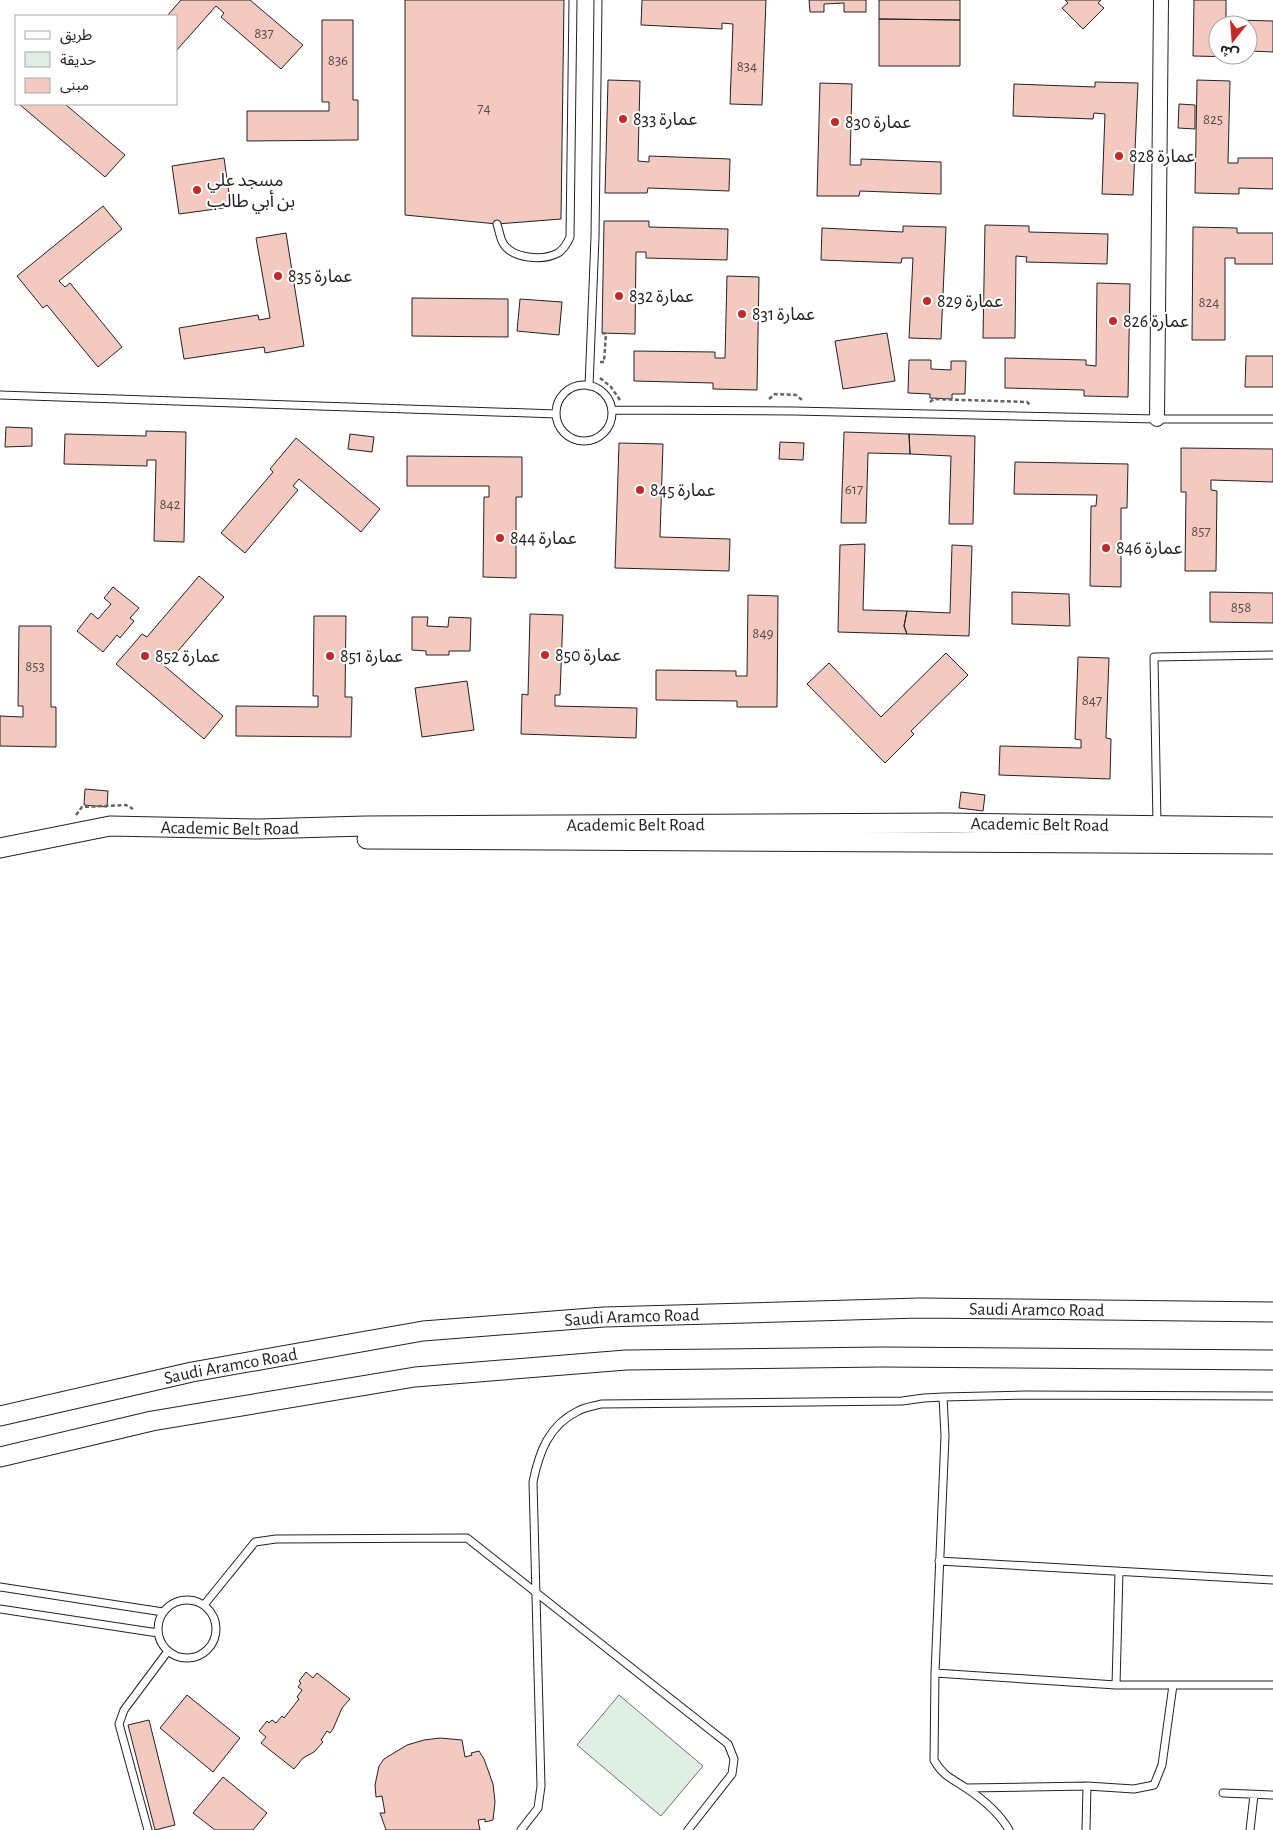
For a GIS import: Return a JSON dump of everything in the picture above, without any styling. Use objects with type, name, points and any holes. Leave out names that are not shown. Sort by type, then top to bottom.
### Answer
[{"type":"main road","name":"Academic Belt Road","points":[[0,848],[110,826],[258,829],[365,826],[934,823],[1157,824],[1273,827]]},
{"type":"main road","name":"Academic Belt Road","points":[[0,858],[91,840],[138,836],[280,839],[1273,844]]},
{"type":"main road","name":"Saudi Aramco Road","points":[[0,1416],[192,1372],[423,1331],[604,1317],[920,1308],[1273,1312]]},
{"type":"main road","points":[[0,1457],[152,1421],[415,1377],[626,1360],[882,1357],[1273,1360]]},
{"type":"street","points":[[1157,419],[1161,0]]},
{"type":"lane","points":[[497,224],[502,243],[511,252],[520,255],[548,256],[566,247],[570,237],[573,0]]},
{"type":"lane","points":[[590,386],[595,237],[598,0]]},
{"type":"lane","points":[[590,386],[598,389],[610,401],[612,410],[609,428],[595,440],[586,442],[577,441],[562,431],[556,414],[560,398],[573,387],[590,386]]},
{"type":"lane","points":[[0,395],[556,414]]},
{"type":"lane","points":[[612,410],[794,411],[1157,419],[1273,419]]},
{"type":"lane","points":[[1157,824],[1154,657],[1273,655]]},
{"type":"lane","points":[[522,1830],[538,1808],[541,1786],[533,1482],[537,1461],[548,1437],[560,1424],[578,1411],[601,1404],[902,1401],[988,1395],[1273,1396]]},
{"type":"lane","points":[[943,1397],[945,1436],[935,1673],[934,1760],[940,1771],[984,1802],[1006,1824],[1009,1830]]},
{"type":"lane","points":[[204,1605],[255,1542],[276,1539],[466,1538],[728,1744],[734,1759],[732,1774],[688,1830]]},
{"type":"lane","points":[[939,1562],[1273,1580]]},
{"type":"lane","points":[[1116,1684],[1119,1572]]},
{"type":"lane","points":[[0,1587],[163,1612]]},
{"type":"lane","points":[[183,1600],[204,1605],[214,1620],[216,1630],[208,1649],[200,1655],[190,1658],[180,1657],[168,1651],[163,1646],[158,1633],[160,1617],[163,1612],[173,1603],[183,1600]]},
{"type":"lane","points":[[0,1609],[158,1633]]},
{"type":"lane","points":[[148,1830],[119,1724],[124,1710],[168,1651]]},
{"type":"lane","points":[[935,1673],[1116,1684],[1273,1685]]},
{"type":"lane","points":[[966,1788],[1087,1786],[1134,1789],[1154,1785],[1162,1765],[1172,1685]]},
{"type":"lane","points":[[1086,1830],[1087,1786]]},
{"type":"lane","points":[[1223,1793],[1273,1795]]},
{"type":"lane","points":[[1250,1830],[1254,1794]]},
{"type":"path","points":[[597,369],[598,362],[604,362],[606,334],[602,333]]},
{"type":"path","points":[[596,376],[611,387],[620,400]]},
{"type":"path","points":[[767,402],[775,394],[796,395],[806,404]]},
{"type":"path","points":[[924,406],[934,399],[1027,402],[1033,409]]},
{"type":"green space","points":[[619,1695],[703,1766],[661,1816],[577,1745]]},
{"type":"building","points":[[181,0],[250,0],[303,45],[281,69],[221,17],[224,13],[216,6],[178,49],[178,15],[168,15]]},
{"type":"building","points":[[405,0],[564,0],[561,219],[497,224],[405,215]]},
{"type":"building","points":[[642,0],[766,0],[762,105],[730,104],[733,24],[722,23],[722,29],[641,25]]},
{"type":"building","points":[[809,0],[866,0],[866,12],[844,12],[844,3],[824,4],[824,12],[810,12]]},
{"type":"building","points":[[879,0],[960,0],[960,20],[879,19]]},
{"type":"building","points":[[1065,0],[1101,0],[1098,3],[1104,8],[1083,29],[1062,8],[1068,3]]},
{"type":"building","points":[[1194,0],[1226,0],[1226,15],[1208,15],[1208,56],[1193,56]]},
{"type":"building","points":[[879,19],[960,20],[960,66],[879,66]]},
{"type":"building","points":[[322,20],[353,20],[353,100],[358,100],[358,140],[247,141],[247,111],[329,111],[329,102],[322,102]]},
{"type":"building","points":[[1258,21],[1273,21],[1273,52],[1258,51]]},
{"type":"building","name":"عمارة 833","points":[[608,80],[640,81],[638,161],[649,162],[649,156],[730,159],[729,191],[648,188],[647,193],[605,193]]},
{"type":"building","points":[[1197,80],[1230,81],[1228,163],[1238,163],[1238,158],[1273,158],[1273,189],[1239,188],[1239,194],[1195,193]]},
{"type":"building","name":"عمارة 828","points":[[1095,82],[1138,83],[1133,195],[1102,194],[1105,114],[1094,113],[1093,119],[1013,116],[1014,84],[1095,87]]},
{"type":"building","name":"عمارة 830","points":[[820,83],[852,84],[850,165],[861,165],[861,159],[941,162],[941,194],[860,191],[859,196],[817,196]]},
{"type":"building","points":[[1179,104],[1195,105],[1195,129],[1178,128]]},
{"type":"building","points":[[20,105],[66,105],[125,155],[105,177]]},
{"type":"building","points":[[224,158],[231,207],[179,214],[172,166]]},
{"type":"building","points":[[103,206],[122,229],[59,281],[65,287],[70,283],[122,347],[98,367],[47,305],[43,308],[17,276]]},
{"type":"building","name":"عمارة 832","points":[[604,221],[649,221],[649,227],[728,229],[727,260],[646,258],[646,252],[636,252],[635,334],[602,333]]},
{"type":"building","points":[[985,225],[1029,226],[1029,232],[1108,234],[1107,264],[1026,262],[1027,257],[1016,256],[1015,338],[983,338]]},
{"type":"building","name":"عمارة 829","points":[[903,226],[946,227],[941,339],[909,338],[913,258],[902,258],[901,263],[821,260],[822,228],[903,232]]},
{"type":"building","points":[[1193,227],[1237,228],[1237,233],[1273,233],[1273,264],[1235,264],[1235,258],[1225,258],[1225,340],[1192,340]]},
{"type":"building","name":"عمارة 835","points":[[286,233],[304,346],[265,353],[264,347],[184,359],[179,328],[258,315],[259,320],[270,318],[256,238]]},
{"type":"building","name":"عمارة 831","points":[[727,276],[759,277],[757,390],[713,389],[713,383],[634,381],[634,351],[715,352],[715,358],[725,358]]},
{"type":"building","name":"عمارة 826","points":[[1097,283],[1130,284],[1128,397],[1084,396],[1084,390],[1005,388],[1005,358],[1086,360],[1086,365],[1096,366]]},
{"type":"building","points":[[412,298],[508,299],[508,337],[412,336]]},
{"type":"building","points":[[520,299],[562,302],[559,335],[517,331]]},
{"type":"building","points":[[887,333],[895,381],[843,389],[835,341]]},
{"type":"building","points":[[1246,356],[1273,356],[1273,387],[1245,387]]},
{"type":"building","points":[[909,360],[931,360],[931,369],[951,370],[951,361],[966,361],[965,394],[952,394],[952,399],[930,398],[930,394],[908,393]]},
{"type":"building","points":[[6,427],[32,428],[32,446],[5,447]]},
{"type":"building","points":[[146,431],[186,432],[184,542],[154,541],[156,460],[147,460],[147,466],[64,464],[65,434],[146,436]]},
{"type":"building","points":[[844,432],[909,434],[910,454],[868,453],[866,523],[841,523]]},
{"type":"building","points":[[350,434],[374,437],[372,452],[348,449]]},
{"type":"building","points":[[909,434],[975,436],[973,524],[949,524],[951,456],[910,454]]},
{"type":"building","points":[[296,438],[380,509],[361,532],[299,479],[293,486],[298,490],[245,553],[221,533],[273,472],[270,469]]},
{"type":"building","points":[[780,442],[804,443],[803,460],[779,459]]},
{"type":"building","name":"عمارة 845","points":[[619,443],[663,444],[660,537],[730,539],[729,571],[615,568]]},
{"type":"building","points":[[1181,448],[1273,449],[1273,482],[1211,480],[1211,490],[1217,491],[1216,571],[1185,571],[1186,492],[1181,492]]},
{"type":"building","name":"عمارة 844","points":[[407,456],[522,457],[522,497],[516,497],[516,578],[483,577],[484,497],[489,497],[489,486],[407,486]]},
{"type":"building","name":"عمارة 846","points":[[1015,462],[1128,464],[1127,508],[1121,508],[1121,587],[1090,586],[1091,506],[1096,506],[1097,495],[1014,494]]},
{"type":"building","points":[[865,544],[863,610],[907,611],[904,626],[907,634],[838,632],[840,545]]},
{"type":"building","points":[[952,545],[972,546],[969,636],[907,634],[904,626],[907,611],[950,613]]},
{"type":"building","name":"عمارة 852","points":[[199,576],[224,597],[172,658],[168,655],[161,663],[223,716],[204,739],[116,664],[142,634],[147,637]]},
{"type":"building","points":[[113,587],[139,608],[130,618],[134,621],[120,638],[117,635],[103,652],[77,631],[91,613],[98,619],[111,604],[104,598]]},
{"type":"building","points":[[1012,592],[1069,594],[1070,626],[1012,624]]},
{"type":"building","points":[[1210,592],[1273,593],[1273,623],[1210,622]]},
{"type":"building","points":[[748,595],[778,596],[777,707],[737,707],[737,701],[656,700],[656,670],[736,671],[736,676],[747,676]]},
{"type":"building","name":"عمارة 850","points":[[530,614],[563,615],[560,695],[555,695],[555,706],[637,708],[636,738],[521,734],[522,694],[528,695]]},
{"type":"building","name":"عمارة 851","points":[[314,616],[346,616],[345,697],[352,697],[351,737],[236,736],[236,706],[318,707],[318,696],[313,696]]},
{"type":"building","points":[[412,617],[428,617],[427,626],[448,627],[449,617],[471,618],[470,651],[449,651],[449,655],[426,655],[426,651],[412,650]]},
{"type":"building","points":[[19,626],[51,626],[51,707],[56,707],[56,747],[0,746],[0,716],[23,717],[23,706],[18,706]]},
{"type":"building","points":[[946,653],[968,675],[911,731],[914,734],[885,763],[807,684],[829,663],[881,717]]},
{"type":"building","points":[[1078,657],[1109,658],[1106,738],[1111,739],[1110,779],[999,775],[1000,746],[1081,748],[1081,740],[1075,739]]},
{"type":"building","points":[[467,681],[474,730],[422,737],[415,688]]},
{"type":"building","points":[[85,789],[108,791],[107,807],[84,805]]},
{"type":"building","points":[[961,792],[985,795],[983,811],[959,808]]},
{"type":"building","points":[[306,1672],[313,1678],[317,1673],[350,1699],[342,1708],[333,1729],[330,1733],[327,1731],[321,1740],[323,1742],[314,1752],[303,1758],[294,1769],[261,1743],[266,1737],[259,1731],[267,1721],[269,1723],[272,1720],[276,1723],[282,1716],[284,1718],[299,1699],[297,1697],[302,1690],[298,1687],[301,1683],[299,1681]]},
{"type":"building","points":[[187,1695],[240,1738],[213,1772],[160,1728]]},
{"type":"building","points":[[149,1720],[175,1825],[155,1830],[128,1725]]},
{"type":"building","points":[[440,1738],[462,1740],[465,1757],[479,1751],[493,1784],[495,1802],[493,1820],[485,1822],[485,1819],[478,1820],[480,1830],[386,1830],[380,1813],[385,1813],[382,1796],[376,1797],[375,1785],[379,1766],[384,1759],[407,1745]]},
{"type":"building","points":[[223,1777],[267,1813],[253,1830],[215,1830],[193,1813]]},
{"type":"place","name":"عمارة 833","points":[[623,119]]},
{"type":"place","name":"عمارة 830","points":[[835,122]]},
{"type":"place","name":"عمارة 828","points":[[1119,156]]},
{"type":"place","name":"مسجد علي بن أبي طالب","points":[[197,190]]},
{"type":"place","name":"عمارة 835","points":[[278,276]]},
{"type":"place","name":"عمارة 832","points":[[619,296]]},
{"type":"place","name":"عمارة 829","points":[[927,301]]},
{"type":"place","name":"عمارة 831","points":[[742,314]]},
{"type":"place","name":"عمارة 826","points":[[1113,321]]},
{"type":"place","name":"عمارة 845","points":[[640,490]]},
{"type":"place","name":"عمارة 844","points":[[500,538]]},
{"type":"place","name":"عمارة 846","points":[[1106,548]]},
{"type":"place","name":"عمارة 850","points":[[545,655]]},
{"type":"place","name":"عمارة 852","points":[[145,656]]},
{"type":"place","name":"عمارة 851","points":[[330,656]]}]
